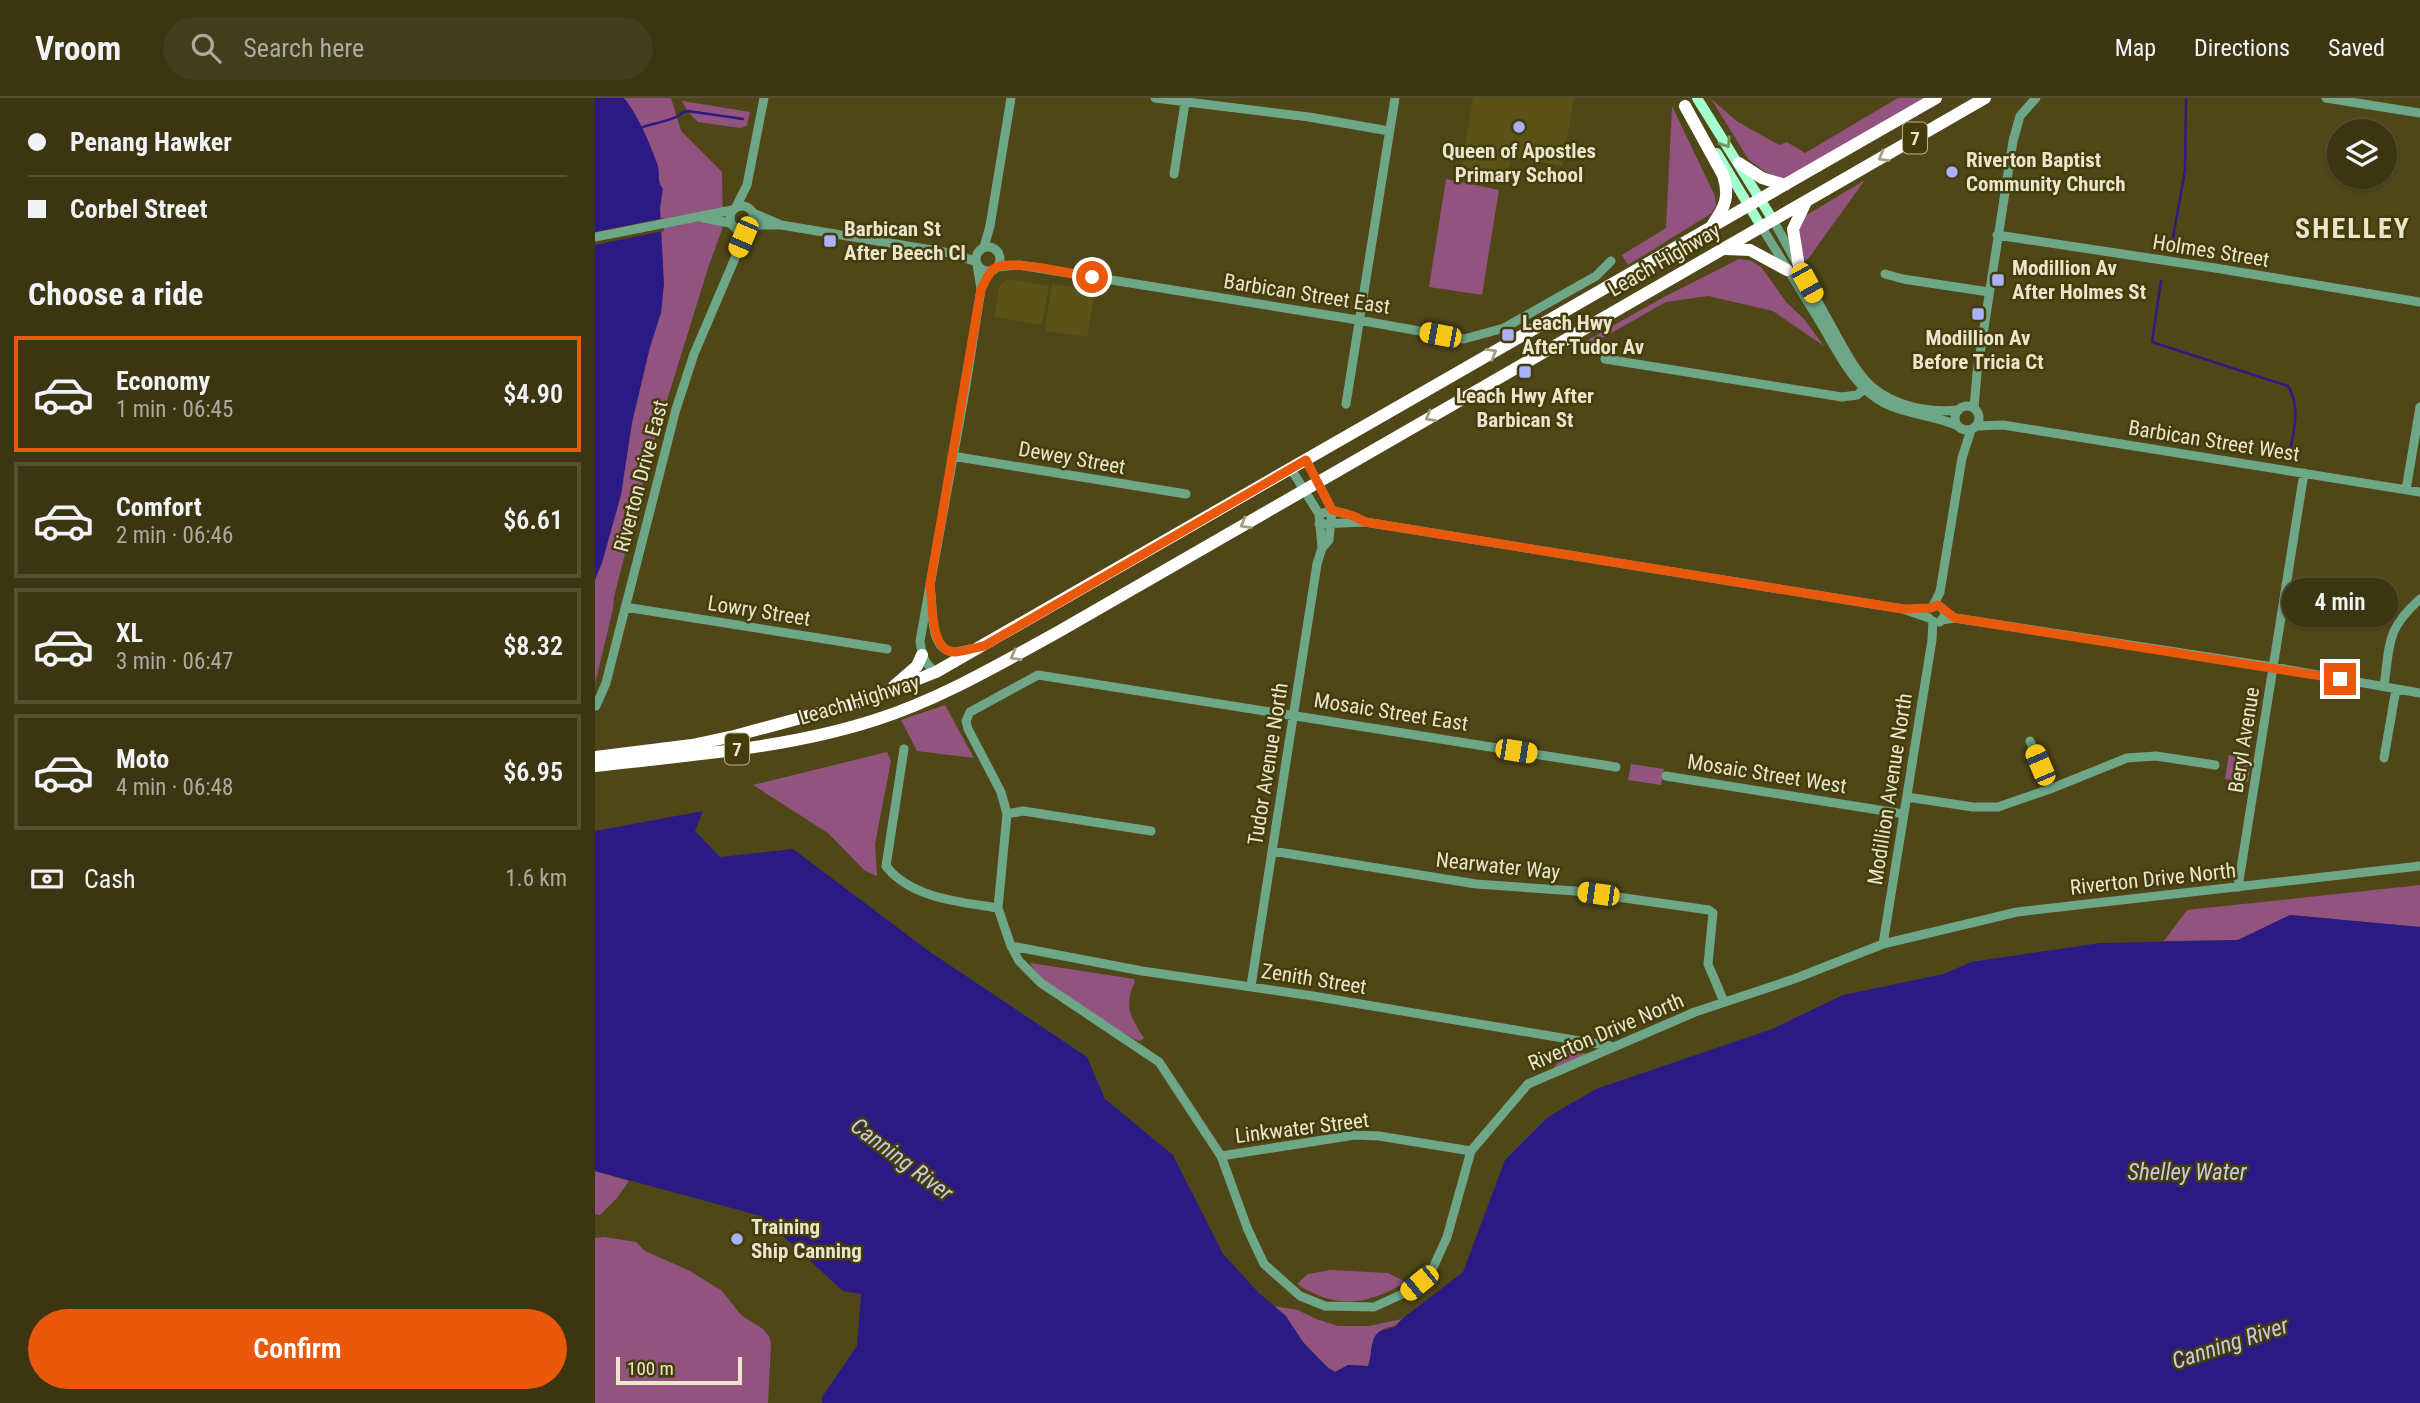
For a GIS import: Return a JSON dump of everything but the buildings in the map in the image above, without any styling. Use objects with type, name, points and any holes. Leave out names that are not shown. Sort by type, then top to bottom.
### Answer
[{"type":"highway","name":"Leach Highway","points":[[597,761],[715,741],[795,721],[886,693],[936,673],[1936,98]]},
{"type":"highway","name":"Leach Highway","points":[[597,761],[714,753],[815,735],[873,720],[937,696],[972,679],[1304,490],[1985,98]]},
{"type":"highway","points":[[1683,102],[1727,185],[1725,207],[1711,227]]},
{"type":"highway","points":[[1739,163],[1772,183],[1785,185]]},
{"type":"highway","points":[[1723,249],[1750,250],[1793,269],[1793,229],[1806,201]]},
{"type":"highway","points":[[886,693],[917,666],[922,655]]},
{"type":"highway","points":[[936,673],[948,681],[972,679]]},
{"type":"main road","points":[[1697,98],[1739,163],[1755,202]]},
{"type":"main road","points":[[1683,102],[1755,202],[1767,223]]},
{"type":"street","name":"Riverton Drive East","points":[[734,259],[733,226],[729,217],[747,185],[764,98]]},
{"type":"street","points":[[981,289],[994,269],[989,251],[991,226],[1011,98]]},
{"type":"street","points":[[1155,98],[1309,117],[1389,131]]},
{"type":"street","points":[[1346,404],[1395,98]]},
{"type":"street","points":[[2326,98],[2420,113]]},
{"type":"street","points":[[1969,409],[2016,125],[2032,102]]},
{"type":"street","points":[[1174,174],[1185,103]]},
{"type":"street","name":"Riverton Drive East","points":[[596,706],[607,683],[652,496],[694,354],[749,227],[753,212],[747,185]]},
{"type":"street","points":[[595,237],[747,207],[781,225]]},
{"type":"street","points":[[698,217],[733,226],[781,225],[956,254],[989,251]]},
{"type":"street","points":[[1767,223],[1867,387],[1886,404],[1900,409],[1967,427],[1980,419],[1969,409],[1941,412],[1910,406],[1867,387]]},
{"type":"street","name":"Holmes Street","points":[[1997,235],[2420,302]]},
{"type":"street","points":[[976,263],[989,251]]},
{"type":"street","name":"Barbican Street East","points":[[989,251],[1019,265],[1464,339],[1504,328],[1596,276],[1611,261]]},
{"type":"street","points":[[956,254],[976,263],[981,270],[994,269]]},
{"type":"street","points":[[936,673],[927,667],[920,641],[981,289],[976,263]]},
{"type":"street","name":"Barbican Street East","points":[[994,269],[1019,265]]},
{"type":"street","points":[[1885,274],[1989,292]]},
{"type":"street","points":[[1605,359],[1842,397],[1857,395],[1867,387]]},
{"type":"street","points":[[2406,490],[2420,407]]},
{"type":"street","points":[[1967,427],[1955,416],[1969,409]]},
{"type":"street","name":"Barbican Street West","points":[[1969,409],[2003,425]]},
{"type":"street","name":"Barbican Street West","points":[[1967,427],[2003,425],[2420,492]]},
{"type":"street","name":"Modillion Avenue North","points":[[1883,944],[1967,427]]},
{"type":"street","name":"Dewey Street","points":[[952,456],[1185,494]]},
{"type":"street","points":[[1306,460],[1332,510],[1365,522]]},
{"type":"street","name":"Tudor Avenue North","points":[[1291,469],[1319,519],[1322,548]]},
{"type":"street","name":"Beryl Avenue","points":[[2238,887],[2304,473]]},
{"type":"street","points":[[1332,510],[1319,519],[1331,525],[1365,522],[2273,667],[2420,693]]},
{"type":"street","name":"Tudor Avenue North","points":[[1251,986],[1317,564],[1322,548],[1328,540],[1332,510]]},
{"type":"street","points":[[930,585],[934,629],[941,645],[954,652],[984,646]]},
{"type":"street","points":[[2384,687],[2393,630],[2400,618],[2420,599]]},
{"type":"street","name":"Lowry Street","points":[[625,607],[887,649]]},
{"type":"street","name":"Mosaic Street East","points":[[1007,814],[1000,792],[968,729],[967,721],[970,712],[1038,675],[1616,766]]},
{"type":"street","points":[[2384,758],[2396,689]]},
{"type":"street","points":[[2029,741],[2050,789]]},
{"type":"street","points":[[904,749],[886,866],[894,876],[905,883],[932,895],[998,908],[1007,814],[1023,811],[1151,831]]},
{"type":"street","points":[[1907,797],[1973,807],[1998,807],[2127,758],[2156,756],[2215,765]]},
{"type":"street","name":"Mosaic Street West","points":[[1666,776],[1904,814]]},
{"type":"street","name":"Nearwater Way","points":[[1272,851],[1476,884],[1575,891],[1709,911],[1713,914],[1709,964],[1724,1002]]},
{"type":"street","name":"Riverton Drive North","points":[[998,908],[1011,946],[1020,961],[1041,983],[1159,1062],[1221,1156],[1248,1230],[1264,1264],[1289,1287],[1325,1306],[1374,1307],[1407,1293],[1431,1272],[1447,1237],[1471,1152],[1528,1084],[1612,1046],[1883,944],[2017,912],[2420,866]]},
{"type":"street","name":"Zenith Street","points":[[1011,946],[1142,971],[1251,986],[1612,1046]]},
{"type":"street","name":"Linkwater Street","points":[[1221,1156],[1356,1135],[1379,1136],[1471,1152]]},
{"type":"shaded area","points":[[595,98],[671,98],[681,131],[722,172],[723,227],[650,455],[595,684]]},
{"type":"shaded area","name":"Queen of Apostles Primary School","points":[[1473,98],[1574,98],[1562,166],[1511,157],[1507,177],[1461,169]]},
{"type":"shaded area","points":[[1898,98],[1926,98],[1784,180],[1764,171],[1749,160],[1711,99],[1738,122],[1779,145],[1787,142],[1805,153]]},
{"type":"shaded area","points":[[682,101],[750,112],[747,125],[741,128],[698,122],[689,113],[743,118],[687,110]]},
{"type":"shaded area","points":[[1672,106],[1715,196],[1716,205],[1712,213],[1628,265],[1622,255],[1666,228]]},
{"type":"shaded area","points":[[1446,179],[1499,190],[1482,295],[1429,287]]},
{"type":"shaded area","points":[[1865,180],[1808,259],[1803,261],[1799,238],[1805,216]]},
{"type":"shaded area","points":[[1739,259],[1752,261],[1761,267],[1787,303],[1804,319],[1824,346],[1773,311],[1708,296],[1666,302],[1590,345],[1575,347],[1664,297]]},
{"type":"shaded area","points":[[1008,279],[1049,286],[1042,325],[994,317],[1000,285]]},
{"type":"shaded area","points":[[1052,284],[1095,290],[1087,337],[1047,331],[1045,328]]},
{"type":"shaded area","points":[[945,705],[974,758],[917,751],[901,720]]},
{"type":"shaded area","points":[[887,752],[891,761],[875,844],[877,876],[865,871],[828,833],[753,785]]},
{"type":"shaded area","points":[[2229,755],[2251,759],[2248,782],[2225,779]]},
{"type":"shaded area","points":[[1631,764],[1664,769],[1661,785],[1628,780]]},
{"type":"shaded area","points":[[2420,885],[2420,927],[2290,915],[2238,940],[2164,941],[2187,910]]},
{"type":"shaded area","points":[[1030,963],[1134,979],[1130,1011],[1144,1038],[1140,1041],[1132,1038],[1076,1003],[1046,981]]},
{"type":"shaded area","points":[[1561,1051],[1598,1055],[1550,1073],[1558,1062]]},
{"type":"shaded area","points":[[595,1171],[629,1181],[600,1215],[595,1214]]},
{"type":"shaded area","points":[[595,1238],[636,1242],[645,1251],[690,1271],[722,1291],[741,1315],[763,1329],[771,1344],[768,1403],[595,1403]]},
{"type":"shaded area","points":[[1330,1270],[1388,1273],[1406,1282],[1378,1296],[1352,1301],[1325,1298],[1297,1284],[1308,1274]]},
{"type":"shaded area","points":[[1273,1306],[1298,1310],[1338,1326],[1369,1326],[1402,1319],[1375,1337],[1368,1366],[1348,1365],[1335,1372],[1310,1351]]},
{"type":"water","points":[[595,98],[624,98],[638,120],[657,163],[663,189],[660,208],[664,284],[661,313],[632,423],[621,495],[595,580]]},
{"type":"water","name":"Shelley Water","points":[[703,811],[695,831],[720,857],[793,849],[930,952],[1087,1057],[1105,1099],[1173,1155],[1223,1254],[1259,1293],[1286,1316],[1303,1342],[1335,1372],[1348,1365],[1368,1366],[1373,1341],[1378,1333],[1395,1327],[1463,1272],[1505,1160],[1548,1117],[1596,1089],[1772,1029],[1843,995],[1944,974],[1971,962],[2100,943],[2238,940],[2290,915],[2420,927],[2420,1403],[822,1403],[822,1397],[857,1346],[861,1294],[843,1291],[761,1216],[595,1171],[595,831]]},
{"type":"pier","points":[[664,218],[664,231],[595,245],[595,232]]},
{"type":"waterway","points":[[2173,238],[2185,170],[2186,98]]},
{"type":"waterway","points":[[640,128],[669,120],[688,111],[743,119]]},
{"type":"waterway","points":[[2161,281],[2152,342],[2288,386],[2295,410],[2290,452]]},
{"type":"place","name":"Queen of Apostles Primary School","points":[[1519,127]]},
{"type":"place","name":"Riverton Baptist Community Church","points":[[1952,172]]},
{"type":"place","name":"Barbican St After Beech Cl","points":[[830,241]]},
{"type":"place","name":"Modillion Av After Holmes St","points":[[1998,280]]},
{"type":"place","name":"Modillion Av Before Tricia Ct","points":[[1978,314]]},
{"type":"place","name":"Leach Hwy After Tudor Av","points":[[1508,335]]},
{"type":"place","name":"Leach Hwy After Barbican St","points":[[1525,372]]},
{"type":"place","name":"Training Ship Canning","points":[[737,1239]]},
{"type":"district","name":"SHELLEY","points":[[2353,228]]},
{"type":"route","points":[[1092,277],[1019,265],[997,267],[991,271],[981,289],[930,585],[934,629],[941,645],[946,649],[954,652],[984,646],[1306,460],[1332,510],[1365,522],[1903,609],[1938,605],[1955,618],[2340,679]]},
{"type":"water label","name":"Canning River","points":[[902,1159]]},
{"type":"water label","name":"Canning River","points":[[2230,1343]]}]
